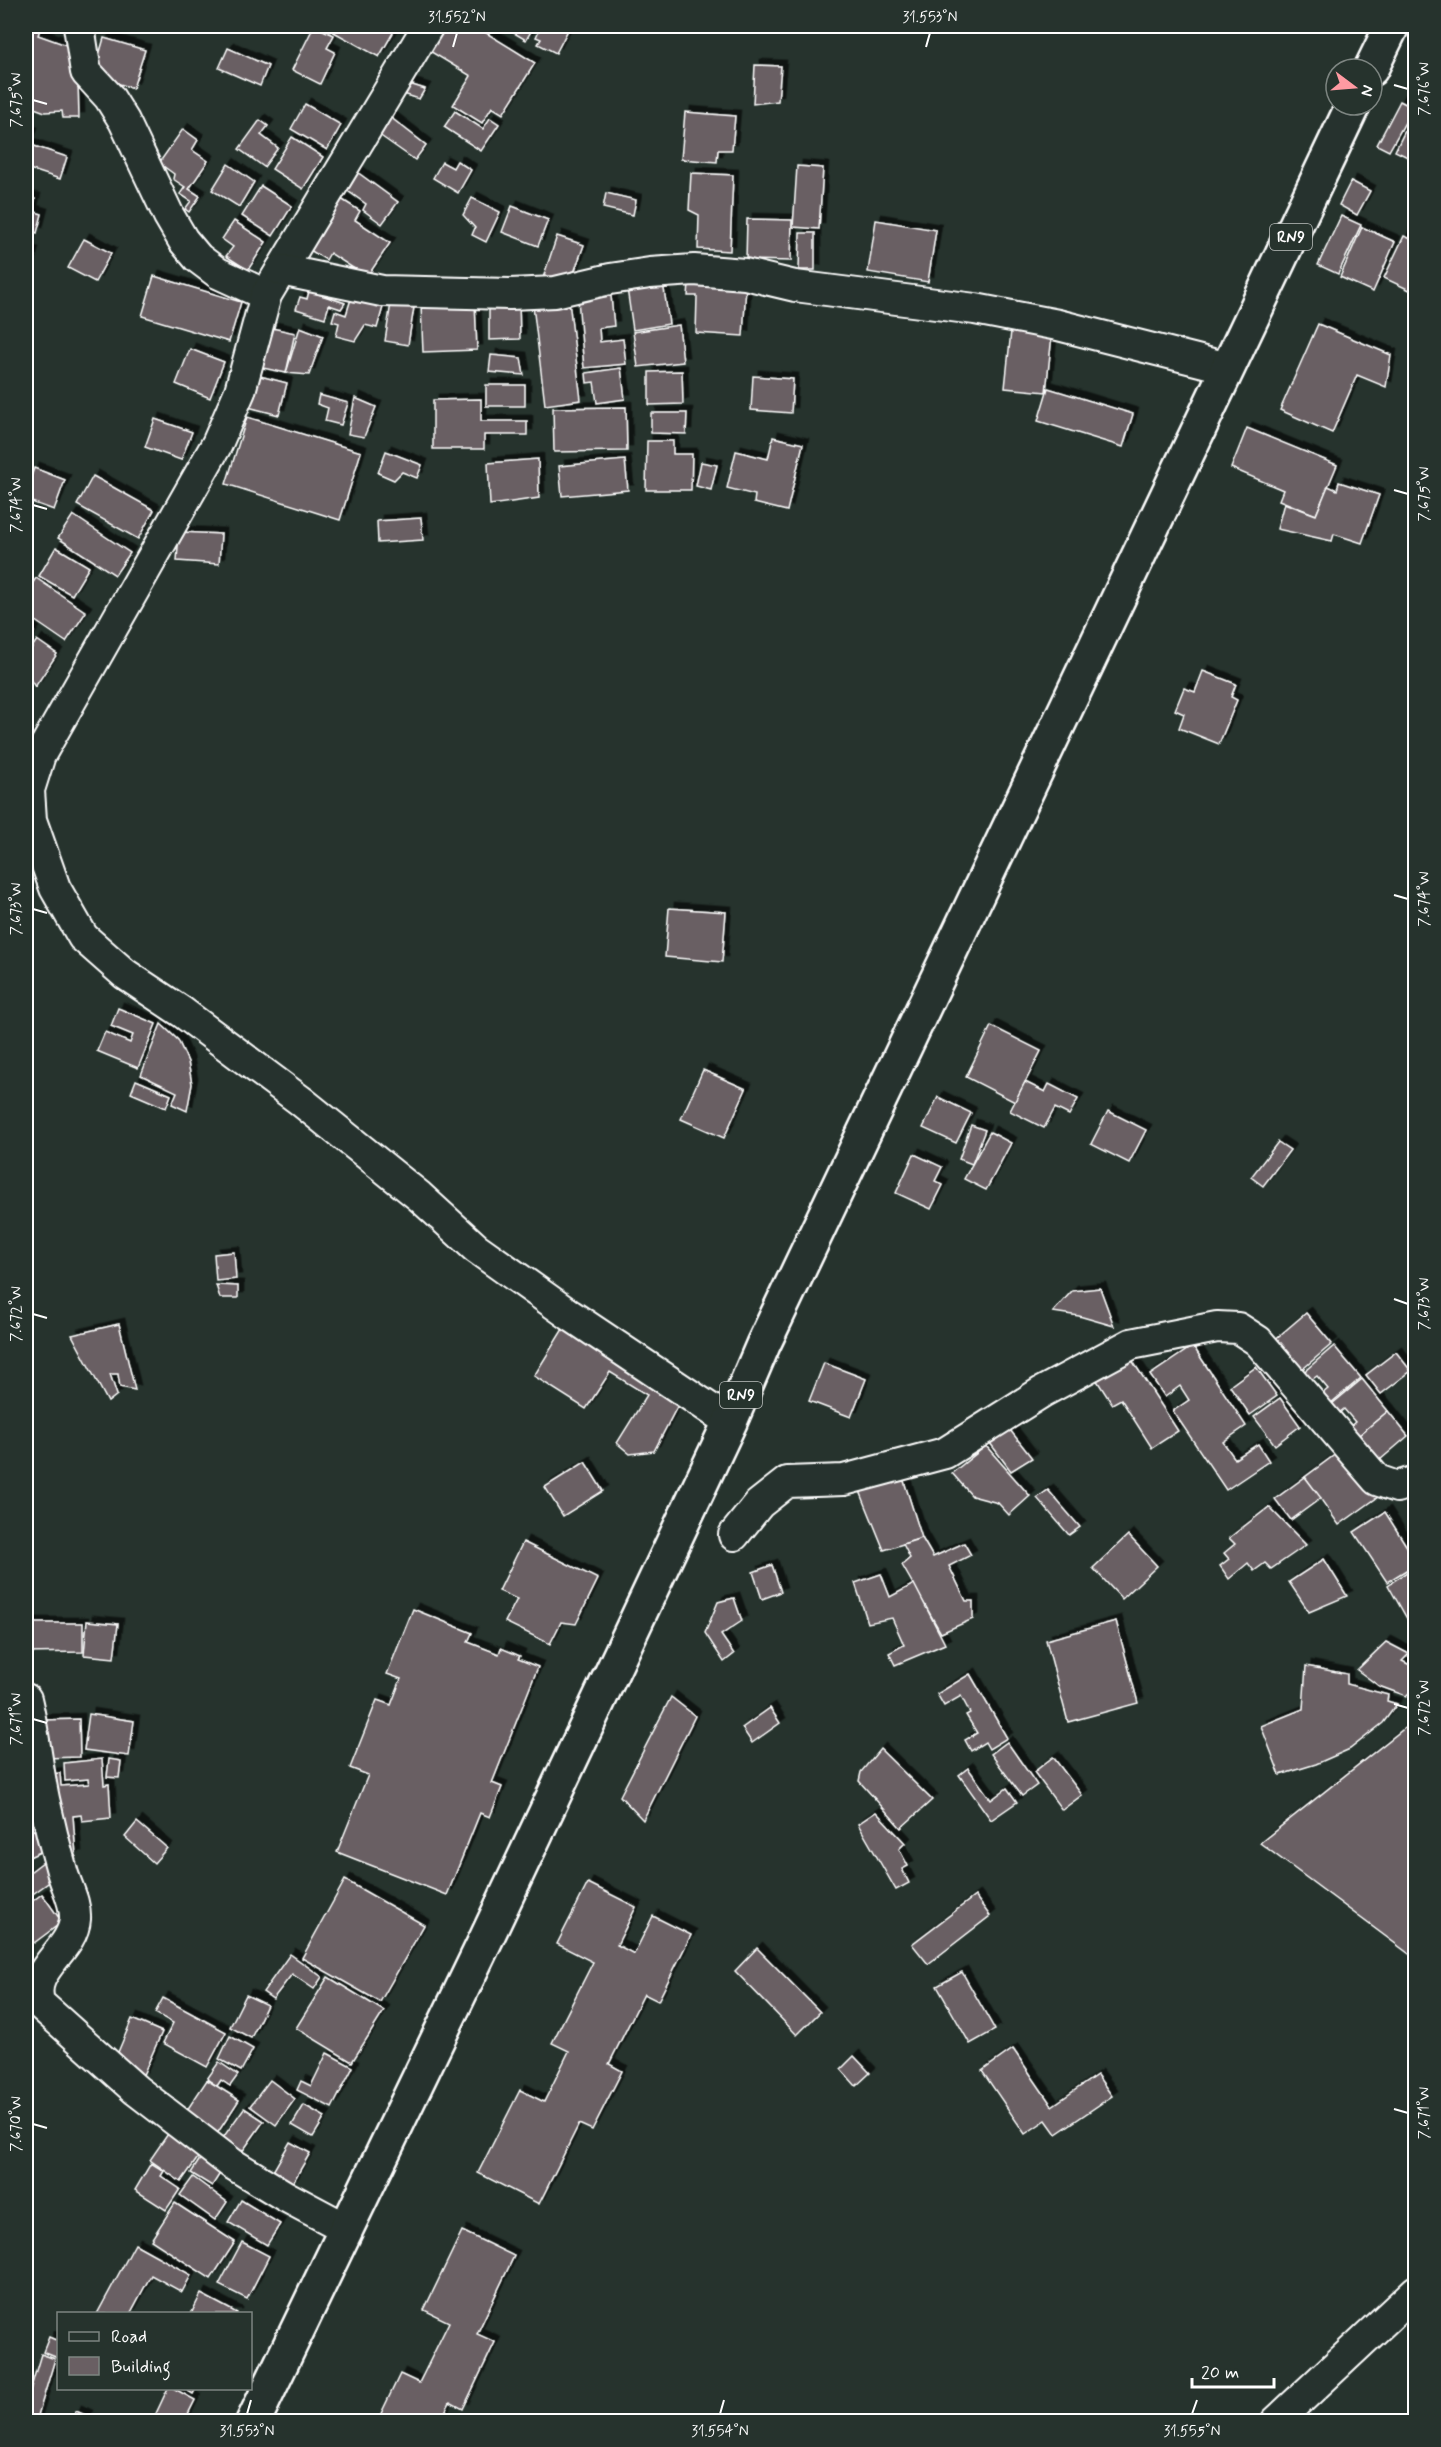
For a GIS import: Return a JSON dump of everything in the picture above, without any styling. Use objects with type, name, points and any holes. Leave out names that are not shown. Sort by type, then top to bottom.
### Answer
[{"type":"main road","points":[[1377,57],[1392,26]]},
{"type":"main road","name":"RN9","points":[[253,2421],[487,1937],[730,1422],[768,1335],[1347,117]]},
{"type":"street","points":[[79,26],[86,72],[109,97],[124,121],[169,216],[183,240],[198,258],[218,273],[274,282],[382,291],[510,294],[555,292],[610,279],[650,273],[694,270],[745,274],[795,286],[975,309],[1048,323],[1228,368]]},
{"type":"street","points":[[428,26],[274,282],[240,391],[217,444],[33,749],[27,791],[31,820],[55,888],[83,937],[125,975],[182,1012],[292,1095],[419,1196],[476,1248],[570,1315],[730,1422]]},
{"type":"street","points":[[734,1535],[759,1504],[787,1482],[844,1480],[945,1453],[1042,1392],[1131,1344],[1217,1327],[1238,1328],[1258,1341],[1377,1480],[1397,1487],[1416,1481]]},
{"type":"street","points":[[26,1699],[44,1798],[62,1872],[75,1912],[73,1931],[42,1975],[37,1996],[40,2004],[136,2090],[231,2163],[285,2196],[347,2229]]},
{"type":"street","points":[[1276,2421],[1416,2291]]},
{"type":"building","points":[[26,26],[40,29],[38,35],[69,46],[78,82],[79,118],[63,118],[62,111],[45,112],[26,105]]},
{"type":"building","points":[[314,26],[334,35],[327,48],[335,52],[320,84],[292,70]]},
{"type":"building","points":[[323,26],[397,26],[379,57]]},
{"type":"building","points":[[443,26],[475,26],[535,63],[503,114],[492,107],[482,123],[453,105],[471,76],[428,50]]},
{"type":"building","points":[[502,26],[534,26],[526,40]]},
{"type":"building","points":[[541,26],[570,26],[556,53],[538,44],[541,39],[536,37]]},
{"type":"building","points":[[104,38],[145,50],[133,88],[93,76]]},
{"type":"building","points":[[228,48],[268,66],[260,86],[219,68]]},
{"type":"building","points":[[755,65],[781,66],[778,101],[753,104]]},
{"type":"building","points":[[406,83],[425,89],[419,99],[397,92]]},
{"type":"building","points":[[1400,101],[1413,108],[1389,151],[1377,145]]},
{"type":"building","points":[[305,104],[341,125],[327,150],[291,129]]},
{"type":"building","points":[[1416,109],[1416,161],[1395,151]]},
{"type":"building","points":[[455,111],[483,129],[490,118],[499,124],[481,151],[444,127]]},
{"type":"building","points":[[685,112],[735,116],[732,150],[718,150],[717,162],[681,159]]},
{"type":"building","points":[[390,117],[426,145],[415,160],[375,132]]},
{"type":"building","points":[[260,120],[268,126],[261,135],[278,148],[264,167],[239,149]]},
{"type":"building","points":[[183,129],[198,140],[192,150],[208,161],[189,189],[200,196],[189,212],[185,209],[191,201],[180,194],[185,187],[173,179],[174,174],[159,163]]},
{"type":"building","points":[[26,131],[32,133],[28,144],[67,157],[60,179],[26,168]]},
{"type":"building","points":[[292,137],[323,157],[303,189],[272,169]]},
{"type":"building","points":[[457,161],[471,170],[458,193],[433,178],[442,162],[453,168]]},
{"type":"building","points":[[228,164],[254,182],[239,207],[212,190]]},
{"type":"building","points":[[797,166],[823,168],[819,229],[793,227]]},
{"type":"building","points":[[357,172],[398,202],[382,224],[363,210],[366,204],[345,189]]},
{"type":"building","points":[[691,173],[733,175],[730,251],[698,249],[699,215],[689,210]]},
{"type":"building","points":[[1351,181],[1370,191],[1357,215],[1339,205]]},
{"type":"building","points":[[261,186],[292,206],[273,236],[242,216]]},
{"type":"building","points":[[606,193],[636,200],[633,215],[603,208]]},
{"type":"building","points":[[26,197],[35,199],[32,211],[42,214],[37,233],[27,230],[26,234]]},
{"type":"building","points":[[338,197],[360,211],[355,220],[390,243],[367,277],[330,253],[326,260],[305,247]]},
{"type":"building","points":[[472,198],[500,212],[486,242],[472,235],[475,228],[463,215]]},
{"type":"building","points":[[512,206],[548,220],[538,246],[502,232]]},
{"type":"building","points":[[1341,216],[1361,225],[1338,274],[1318,265]]},
{"type":"building","points":[[747,219],[792,220],[791,261],[746,260]]},
{"type":"building","points":[[876,220],[936,230],[928,282],[868,272]]},
{"type":"building","points":[[234,221],[266,242],[248,270],[226,256],[233,247],[222,239]]},
{"type":"building","points":[[1362,227],[1395,242],[1373,292],[1340,277]]},
{"type":"building","points":[[800,233],[815,233],[815,270],[799,270]]},
{"type":"building","points":[[557,236],[584,245],[571,281],[541,284]]},
{"type":"building","points":[[1404,236],[1416,241],[1416,293],[1384,278]]},
{"type":"building","points":[[84,239],[111,253],[95,282],[68,268]]},
{"type":"building","points":[[26,251],[33,253],[28,270],[26,270]]},
{"type":"building","points":[[154,276],[241,302],[229,342],[142,316]]},
{"type":"building","points":[[663,282],[669,324],[633,330],[627,288]]},
{"type":"building","points":[[689,283],[746,285],[743,336],[696,333],[697,296],[688,296]]},
{"type":"building","points":[[309,291],[345,303],[341,309],[329,305],[325,318],[296,309],[300,297],[307,299]]},
{"type":"building","points":[[611,296],[614,326],[599,328],[600,342],[623,339],[626,364],[584,368],[578,299]]},
{"type":"building","points":[[351,299],[383,307],[377,328],[365,325],[355,341],[336,336],[339,323],[332,321],[335,311],[346,315]]},
{"type":"building","points":[[569,301],[581,400],[545,405],[533,305]]},
{"type":"building","points":[[489,302],[519,302],[520,339],[489,340]]},
{"type":"building","points":[[391,303],[414,307],[408,345],[385,341]]},
{"type":"building","points":[[475,303],[477,350],[423,352],[421,305]]},
{"type":"building","points":[[1318,324],[1391,355],[1386,387],[1357,375],[1332,433],[1280,410]]},
{"type":"building","points":[[679,325],[683,362],[638,367],[633,332]]},
{"type":"building","points":[[300,327],[323,336],[309,375],[286,373]]},
{"type":"building","points":[[272,328],[295,333],[286,373],[263,368]]},
{"type":"building","points":[[1011,331],[1052,335],[1046,392],[1005,388]]},
{"type":"building","points":[[190,349],[224,362],[210,398],[176,384]]},
{"type":"building","points":[[491,355],[521,358],[524,375],[489,372]]},
{"type":"building","points":[[621,368],[625,399],[597,403],[594,382],[587,383],[586,373]]},
{"type":"building","points":[[682,371],[683,404],[649,405],[649,372]]},
{"type":"building","points":[[256,375],[287,383],[279,415],[248,407]]},
{"type":"building","points":[[753,376],[793,379],[791,413],[751,410]]},
{"type":"building","points":[[486,385],[525,385],[525,406],[486,406]]},
{"type":"building","points":[[1048,388],[1133,414],[1123,447],[1038,421]]},
{"type":"building","points":[[319,395],[348,403],[341,425],[325,421],[328,408],[317,404]]},
{"type":"building","points":[[355,398],[376,407],[364,437],[348,434]]},
{"type":"building","points":[[481,399],[481,421],[527,421],[527,435],[484,435],[484,449],[433,449],[433,400]]},
{"type":"building","points":[[626,407],[627,451],[554,452],[553,408]]},
{"type":"building","points":[[651,413],[687,413],[686,434],[651,433]]},
{"type":"building","points":[[247,417],[361,452],[340,520],[226,484]]},
{"type":"building","points":[[155,419],[192,432],[181,460],[145,447]]},
{"type":"building","points":[[1247,428],[1337,465],[1316,515],[1279,500],[1283,490],[1231,468]]},
{"type":"building","points":[[773,437],[803,444],[787,511],[754,503],[755,495],[727,488],[736,451],[768,459]]},
{"type":"building","points":[[647,441],[673,441],[673,454],[692,454],[691,490],[646,490]]},
{"type":"building","points":[[386,451],[422,465],[417,478],[402,472],[394,480],[378,473]]},
{"type":"building","points":[[538,459],[539,498],[490,505],[488,463]]},
{"type":"building","points":[[625,460],[628,490],[562,496],[559,466]]},
{"type":"building","points":[[701,462],[717,465],[711,490],[696,486]]},
{"type":"building","points":[[34,468],[65,480],[54,510],[26,500],[26,491]]},
{"type":"building","points":[[93,476],[154,510],[138,539],[77,505]]},
{"type":"building","points":[[1339,482],[1379,495],[1362,543],[1334,534],[1332,541],[1277,529],[1284,503],[1316,515],[1328,486],[1337,490]]},
{"type":"building","points":[[73,515],[130,553],[115,575],[58,538]]},
{"type":"building","points":[[421,518],[423,540],[378,543],[377,521]]},
{"type":"building","points":[[179,532],[221,534],[219,564],[177,561]]},
{"type":"building","points":[[56,547],[89,567],[72,595],[39,576]]},
{"type":"building","points":[[36,578],[86,612],[66,642],[28,616],[26,620],[26,593]]},
{"type":"building","points":[[26,626],[34,632],[26,644]]},
{"type":"building","points":[[37,640],[57,654],[35,687],[26,673],[26,656]]},
{"type":"building","points":[[1203,671],[1236,684],[1231,697],[1237,700],[1219,744],[1179,728],[1184,714],[1175,710],[1184,688],[1195,692]]},
{"type":"building","points":[[669,908],[726,912],[722,962],[665,957]]},
{"type":"building","points":[[118,1008],[156,1024],[138,1068],[97,1051],[105,1032],[130,1043],[133,1035],[111,1026]]},
{"type":"building","points":[[161,1024],[178,1040],[188,1062],[192,1084],[187,1111],[172,1104],[177,1092],[141,1075]]},
{"type":"building","points":[[991,1026],[1041,1051],[1015,1102],[966,1077]]},
{"type":"building","points":[[703,1070],[746,1089],[724,1138],[681,1119]]},
{"type":"building","points":[[136,1080],[171,1095],[166,1108],[131,1093]]},
{"type":"building","points":[[1025,1082],[1045,1092],[1049,1084],[1078,1099],[1069,1115],[1055,1108],[1044,1128],[1010,1111]]},
{"type":"building","points":[[938,1097],[971,1113],[956,1143],[923,1128]]},
{"type":"building","points":[[1108,1111],[1146,1130],[1129,1163],[1091,1144]]},
{"type":"building","points":[[971,1125],[985,1130],[972,1164],[959,1159]]},
{"type":"building","points":[[990,1132],[1011,1143],[986,1190],[964,1179]]},
{"type":"building","points":[[1278,1142],[1290,1150],[1263,1186],[1251,1177]]},
{"type":"building","points":[[914,1154],[942,1167],[935,1181],[943,1185],[931,1209],[896,1193]]},
{"type":"building","points":[[234,1252],[236,1279],[216,1281],[214,1254]]},
{"type":"building","points":[[216,1285],[238,1286],[238,1298],[220,1298]]},
{"type":"building","points":[[1100,1288],[1114,1326],[1079,1316],[1053,1312],[1072,1291]]},
{"type":"building","points":[[1306,1313],[1332,1344],[1298,1373],[1273,1341]]},
{"type":"building","points":[[119,1324],[135,1390],[120,1387],[118,1374],[110,1374],[117,1395],[108,1402],[72,1335]]},
{"type":"building","points":[[566,1324],[681,1399],[654,1451],[630,1454],[617,1443],[647,1395],[610,1372],[586,1409],[534,1376]]},
{"type":"building","points":[[1193,1346],[1246,1426],[1223,1442],[1235,1459],[1258,1444],[1269,1461],[1226,1490],[1173,1411],[1189,1400],[1180,1386],[1165,1397],[1150,1375]]},
{"type":"building","points":[[1334,1346],[1361,1378],[1325,1408],[1316,1399],[1328,1389],[1317,1376],[1306,1384],[1299,1376]]},
{"type":"building","points":[[1396,1352],[1411,1371],[1381,1394],[1366,1375]]},
{"type":"building","points":[[1130,1357],[1178,1431],[1152,1448],[1121,1399],[1112,1404],[1096,1379]]},
{"type":"building","points":[[824,1363],[866,1379],[851,1417],[809,1401]]},
{"type":"building","points":[[1256,1367],[1277,1396],[1250,1415],[1230,1386]]},
{"type":"building","points":[[1362,1379],[1388,1411],[1352,1441],[1344,1432],[1355,1422],[1344,1409],[1334,1417],[1326,1409]]},
{"type":"building","points":[[1280,1398],[1300,1426],[1275,1445],[1254,1417]]},
{"type":"building","points":[[1388,1411],[1408,1436],[1373,1466],[1352,1441]]},
{"type":"building","points":[[1010,1430],[1032,1458],[1011,1471],[990,1443]]},
{"type":"building","points":[[986,1446],[1030,1496],[1009,1515],[998,1503],[972,1496],[952,1473]]},
{"type":"building","points":[[1344,1448],[1378,1497],[1339,1525],[1305,1477]]},
{"type":"building","points":[[585,1462],[603,1491],[563,1516],[545,1487]]},
{"type":"building","points":[[1305,1477],[1321,1498],[1291,1520],[1275,1499]]},
{"type":"building","points":[[903,1478],[922,1538],[884,1550],[860,1491]]},
{"type":"building","points":[[1048,1490],[1080,1527],[1069,1535],[1037,1498]]},
{"type":"building","points":[[1269,1507],[1306,1545],[1271,1569],[1265,1563],[1254,1571],[1248,1563],[1229,1579],[1220,1566],[1229,1559],[1224,1553],[1235,1544],[1229,1538]]},
{"type":"building","points":[[1385,1512],[1416,1561],[1416,1564],[1387,1582],[1354,1532]]},
{"type":"building","points":[[1128,1535],[1157,1566],[1122,1599],[1093,1568]]},
{"type":"building","points":[[922,1538],[933,1557],[964,1543],[971,1555],[949,1566],[966,1601],[973,1601],[973,1619],[941,1633],[902,1565],[910,1558],[903,1544]]},
{"type":"building","points":[[523,1542],[598,1579],[576,1624],[561,1622],[550,1644],[505,1622],[517,1599],[499,1591]]},
{"type":"building","points":[[1324,1559],[1347,1596],[1309,1612],[1289,1582]]},
{"type":"building","points":[[772,1565],[781,1592],[762,1599],[753,1572]]},
{"type":"building","points":[[1416,1566],[1416,1620],[1410,1624],[1388,1585]]},
{"type":"building","points":[[881,1574],[890,1597],[914,1584],[945,1644],[895,1665],[889,1653],[904,1645],[892,1618],[868,1623],[855,1583]]},
{"type":"building","points":[[734,1598],[742,1621],[721,1635],[734,1654],[724,1662],[705,1633],[718,1602]]},
{"type":"building","points":[[413,1609],[472,1633],[468,1642],[499,1654],[501,1648],[520,1656],[518,1659],[538,1667],[492,1783],[502,1787],[490,1817],[480,1813],[447,1895],[337,1852],[368,1775],[350,1768],[377,1700],[391,1705],[401,1679],[387,1674]]},
{"type":"building","points":[[87,1621],[118,1624],[114,1658],[84,1655]]},
{"type":"building","points":[[1116,1621],[1138,1703],[1068,1722],[1046,1640]]},
{"type":"building","points":[[26,1623],[83,1623],[83,1652],[26,1653]]},
{"type":"building","points":[[1386,1642],[1409,1654],[1402,1661],[1416,1668],[1416,1686],[1406,1696],[1379,1686],[1357,1670]]},
{"type":"building","points":[[1306,1666],[1347,1674],[1347,1684],[1388,1695],[1387,1701],[1397,1704],[1383,1723],[1350,1749],[1316,1764],[1280,1775],[1261,1726],[1303,1709]]},
{"type":"building","points":[[970,1674],[1007,1738],[989,1749],[985,1742],[971,1751],[965,1740],[977,1733],[966,1715],[970,1713],[961,1696],[944,1706],[937,1694]]},
{"type":"building","points":[[671,1697],[695,1716],[643,1820],[620,1796]]},
{"type":"building","points":[[770,1708],[780,1723],[752,1743],[742,1728]]},
{"type":"building","points":[[89,1714],[134,1721],[129,1756],[84,1750]]},
{"type":"building","points":[[79,1719],[80,1757],[44,1758],[43,1720]]},
{"type":"building","points":[[1416,1719],[1416,1959],[1260,1843]]},
{"type":"building","points":[[1007,1742],[1037,1785],[1022,1796],[991,1754]]},
{"type":"building","points":[[880,1749],[932,1800],[901,1828],[859,1781],[861,1772]]},
{"type":"building","points":[[1053,1757],[1082,1795],[1062,1810],[1034,1772]]},
{"type":"building","points":[[102,1759],[104,1785],[109,1784],[111,1818],[82,1821],[81,1815],[73,1816],[76,1856],[64,1857],[50,1774],[60,1773],[61,1786],[89,1784],[88,1779],[65,1781],[64,1763]]},
{"type":"building","points":[[109,1759],[121,1761],[119,1778],[107,1777]]},
{"type":"building","points":[[968,1768],[991,1800],[1007,1788],[1017,1802],[991,1820],[959,1775]]},
{"type":"building","points":[[26,1797],[32,1816],[26,1818]]},
{"type":"building","points":[[876,1812],[905,1843],[899,1849],[908,1866],[902,1869],[909,1883],[896,1890],[858,1824]]},
{"type":"building","points":[[137,1822],[167,1848],[154,1863],[125,1837]]},
{"type":"building","points":[[39,1828],[47,1849],[27,1858],[26,1833]]},
{"type":"building","points":[[43,1862],[55,1878],[30,1896],[26,1890],[26,1875]]},
{"type":"building","points":[[345,1880],[424,1925],[380,2002],[302,1958]]},
{"type":"building","points":[[588,1883],[636,1907],[617,1945],[634,1954],[653,1916],[691,1935],[658,2001],[644,1994],[609,2064],[622,2071],[592,2130],[579,2124],[539,2204],[478,2173],[520,2090],[544,2102],[569,2051],[552,2043],[593,1962],[557,1944]]},
{"type":"building","points":[[42,1894],[62,1922],[34,1943],[26,1931],[26,1906]]},
{"type":"building","points":[[975,1896],[990,1916],[928,1964],[912,1944]]},
{"type":"building","points":[[757,1948],[820,2012],[797,2035],[735,1971]]},
{"type":"building","points":[[290,1954],[322,1977],[314,1989],[292,1974],[273,1999],[263,1992]]},
{"type":"building","points":[[962,1972],[995,2030],[970,2044],[937,1986]]},
{"type":"building","points":[[328,1977],[384,2011],[352,2062],[296,2028]]},
{"type":"building","points":[[246,1995],[267,2005],[251,2038],[230,2027]]},
{"type":"building","points":[[163,1998],[226,2032],[207,2067],[163,2043],[173,2023],[155,2013]]},
{"type":"building","points":[[132,2019],[162,2032],[142,2077],[113,2064]]},
{"type":"building","points":[[230,2036],[253,2049],[241,2071],[219,2059]]},
{"type":"building","points":[[1013,2049],[1052,2106],[1097,2075],[1112,2096],[1056,2134],[1046,2120],[1025,2134],[982,2071]]},
{"type":"building","points":[[327,2053],[353,2067],[332,2108],[297,2090],[301,2081],[311,2086]]},
{"type":"building","points":[[854,2056],[870,2073],[856,2086],[841,2069]]},
{"type":"building","points":[[219,2062],[238,2075],[230,2086],[221,2080],[217,2086],[207,2079]]},
{"type":"building","points":[[207,2080],[239,2100],[217,2134],[185,2113]]},
{"type":"building","points":[[270,2080],[295,2099],[276,2125],[250,2106]]},
{"type":"building","points":[[304,2105],[325,2117],[313,2137],[292,2125]]},
{"type":"building","points":[[244,2108],[264,2121],[242,2152],[222,2139]]},
{"type":"building","points":[[172,2128],[204,2149],[181,2182],[150,2160]]},
{"type":"building","points":[[290,2142],[310,2153],[292,2184],[272,2173]]},
{"type":"building","points":[[204,2153],[224,2167],[212,2186],[191,2173]]},
{"type":"building","points":[[151,2163],[164,2171],[161,2176],[180,2189],[166,2210],[135,2190]]},
{"type":"building","points":[[193,2177],[227,2202],[215,2220],[180,2195]]},
{"type":"building","points":[[241,2200],[280,2224],[267,2245],[228,2222]]},
{"type":"building","points":[[175,2203],[235,2242],[211,2279],[151,2240]]},
{"type":"building","points":[[462,2231],[514,2256],[477,2334],[495,2342],[463,2409],[450,2402],[440,2422],[377,2422],[400,2374],[419,2383],[449,2322],[424,2310]]},
{"type":"building","points":[[242,2242],[269,2256],[247,2299],[219,2285]]},
{"type":"building","points":[[135,2244],[191,2275],[182,2292],[151,2275],[131,2312],[98,2312]]},
{"type":"building","points":[[201,2294],[235,2312],[192,2312]]},
{"type":"building","points":[[49,2337],[57,2341],[57,2358],[43,2352]]},
{"type":"building","points":[[41,2354],[55,2359],[36,2422],[26,2422],[26,2404]]},
{"type":"building","points":[[167,2390],[177,2390],[195,2400],[184,2422],[152,2422]]},
{"type":"building","points":[[76,2411],[87,2416],[85,2422],[71,2422]]}]
